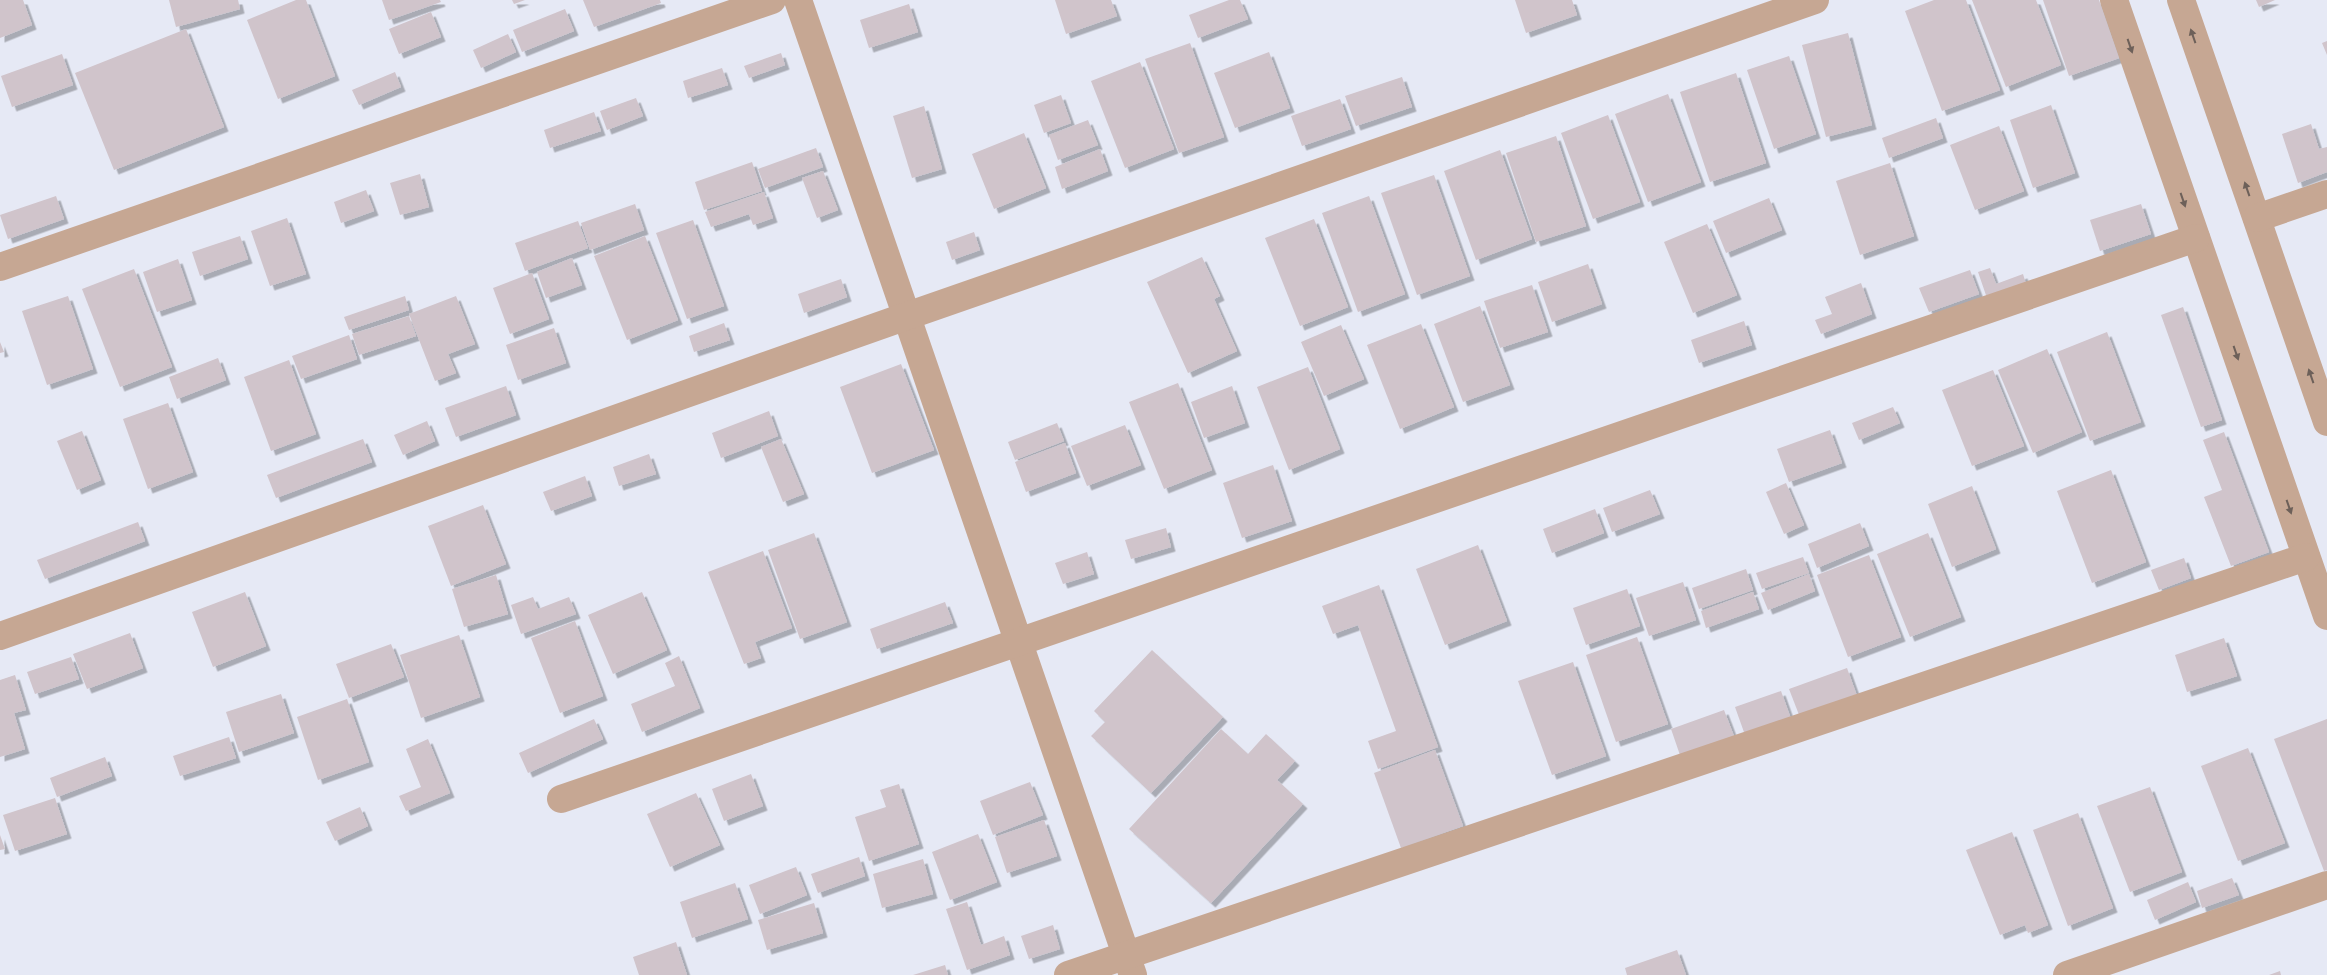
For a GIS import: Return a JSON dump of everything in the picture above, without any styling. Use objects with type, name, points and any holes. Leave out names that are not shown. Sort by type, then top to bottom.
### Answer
[{"type":"street","points":[[0,267],[772,0]]},
{"type":"street","points":[[798,0],[1130,965]]},
{"type":"street","points":[[0,636],[907,316],[1815,0]]},
{"type":"street","points":[[2114,0],[2327,616]]},
{"type":"street","points":[[2181,0],[2327,422]]},
{"type":"street","points":[[2256,218],[2327,194]]},
{"type":"street","points":[[561,799],[2196,238]]},
{"type":"street","points":[[1068,975],[1130,965],[2306,557]]},
{"type":"street","points":[[2067,975],[2327,885]]},
{"type":"building","points":[[0,0],[23,0],[32,25],[0,38]]},
{"type":"building","points":[[169,0],[238,0],[240,9],[176,27]]},
{"type":"building","points":[[296,0],[306,0],[335,76],[278,99],[247,20]]},
{"type":"building","points":[[382,0],[440,0],[441,2],[389,20]]},
{"type":"building","points":[[512,0],[525,0],[514,4]]},
{"type":"building","points":[[583,0],[660,0],[661,3],[594,27]]},
{"type":"building","points":[[1055,0],[1111,0],[1117,16],[1066,34]]},
{"type":"building","points":[[1229,0],[1240,0],[1248,19],[1198,38],[1189,15]]},
{"type":"building","points":[[1515,0],[1572,0],[1577,15],[1526,33]]},
{"type":"building","points":[[1934,0],[1966,0],[2000,90],[1942,111],[1905,11]]},
{"type":"building","points":[[1972,0],[2036,0],[2061,65],[2006,87]]},
{"type":"building","points":[[2043,0],[2099,0],[2119,58],[2069,76]]},
{"type":"building","points":[[2256,0],[2275,0],[2259,7]]},
{"type":"building","points":[[909,4],[918,32],[869,48],[860,20]]},
{"type":"building","points":[[565,9],[574,31],[522,52],[513,30]]},
{"type":"building","points":[[431,12],[441,37],[399,54],[389,29]]},
{"type":"building","points":[[186,29],[224,127],[114,170],[75,73]]},
{"type":"building","points":[[1848,33],[1872,125],[1826,137],[1802,45]]},
{"type":"building","points":[[508,34],[516,52],[481,68],[473,50]]},
{"type":"building","points":[[2327,41],[2327,55],[2322,43]]},
{"type":"building","points":[[1190,43],[1224,137],[1179,153],[1145,59]]},
{"type":"building","points":[[1269,52],[1290,108],[1235,128],[1214,73]]},
{"type":"building","points":[[781,53],[785,65],[749,78],[744,66]]},
{"type":"building","points":[[62,54],[73,85],[12,107],[1,76]]},
{"type":"building","points":[[1789,56],[1816,134],[1774,149],[1747,70]]},
{"type":"building","points":[[1140,62],[1174,149],[1125,168],[1091,81]]},
{"type":"building","points":[[722,68],[728,85],[688,98],[683,81]]},
{"type":"building","points":[[395,72],[401,87],[359,105],[352,90]]},
{"type":"building","points":[[1736,73],[1766,163],[1710,182],[1680,92]]},
{"type":"building","points":[[1402,77],[1412,107],[1356,126],[1345,96]]},
{"type":"building","points":[[1668,94],[1701,182],[1648,202],[1615,114]]},
{"type":"building","points":[[1061,95],[1071,123],[1044,133],[1034,105]]},
{"type":"building","points":[[636,98],[643,116],[607,130],[600,111]]},
{"type":"building","points":[[1340,99],[1351,129],[1302,146],[1291,116]]},
{"type":"building","points":[[2051,105],[2075,173],[2033,188],[2010,120]]},
{"type":"building","points":[[924,106],[942,169],[912,178],[893,116]]},
{"type":"building","points":[[594,112],[601,131],[550,148],[544,130]]},
{"type":"building","points":[[1608,115],[1640,202],[1593,219],[1561,133]]},
{"type":"building","points":[[1936,118],[1943,138],[1889,158],[1882,138]]},
{"type":"building","points":[[1088,120],[1098,145],[1058,160],[1049,135]]},
{"type":"building","points":[[2311,124],[2319,149],[2327,147],[2327,172],[2298,183],[2282,134]]},
{"type":"building","points":[[1999,126],[2024,191],[1975,210],[1950,145]]},
{"type":"building","points":[[1024,133],[1046,188],[994,209],[972,154]]},
{"type":"building","points":[[1556,136],[1586,226],[1536,242],[1506,153]]},
{"type":"building","points":[[816,148],[823,167],[765,188],[758,169]]},
{"type":"building","points":[[1100,149],[1108,171],[1062,189],[1055,167]]},
{"type":"building","points":[[1500,150],[1532,239],[1476,260],[1444,171]]},
{"type":"building","points":[[752,162],[762,191],[704,210],[695,182]]},
{"type":"building","points":[[1890,163],[1914,236],[1860,255],[1836,181]]},
{"type":"building","points":[[823,171],[838,210],[817,218],[802,178]]},
{"type":"building","points":[[420,174],[429,207],[400,215],[390,183]]},
{"type":"building","points":[[1434,175],[1470,276],[1417,295],[1381,193]]},
{"type":"building","points":[[366,190],[374,211],[341,223],[334,202]]},
{"type":"building","points":[[764,192],[773,218],[753,225],[749,214],[711,227],[705,212]]},
{"type":"building","points":[[56,196],[64,219],[8,239],[0,215]]},
{"type":"building","points":[[1369,196],[1405,294],[1358,312],[1322,213]]},
{"type":"building","points":[[1769,198],[1782,230],[1726,253],[1713,221]]},
{"type":"building","points":[[635,204],[644,230],[590,250],[581,223]]},
{"type":"building","points":[[2141,204],[2151,234],[2100,251],[2090,220]]},
{"type":"building","points":[[287,218],[306,274],[270,286],[251,231]]},
{"type":"building","points":[[1314,219],[1348,307],[1300,326],[1265,238]]},
{"type":"building","points":[[693,220],[724,306],[687,319],[656,233]]},
{"type":"building","points":[[578,221],[588,248],[525,271],[515,243]]},
{"type":"building","points":[[1707,224],[1737,295],[1693,313],[1664,242]]},
{"type":"building","points":[[974,232],[980,250],[952,260],[946,242]]},
{"type":"building","points":[[240,236],[248,259],[200,276],[192,252]]},
{"type":"building","points":[[645,236],[678,320],[627,340],[594,256]]},
{"type":"building","points":[[1202,257],[1220,296],[1214,299],[1237,351],[1188,373],[1147,282]]},
{"type":"building","points":[[572,258],[582,285],[546,298],[537,272]]},
{"type":"building","points":[[178,259],[192,300],[157,312],[143,272]]},
{"type":"building","points":[[1588,264],[1602,304],[1552,322],[1538,282]]},
{"type":"building","points":[[1990,268],[1996,284],[2023,274],[2027,287],[1988,301],[1978,272]]},
{"type":"building","points":[[134,269],[172,367],[120,387],[82,289]]},
{"type":"building","points":[[1970,270],[1979,294],[1929,312],[1919,288]]},
{"type":"building","points":[[532,273],[549,319],[510,334],[493,288]]},
{"type":"building","points":[[841,279],[847,297],[804,313],[798,294]]},
{"type":"building","points":[[1861,283],[1872,314],[1821,334],[1815,320],[1832,314],[1825,297]]},
{"type":"building","points":[[1532,285],[1548,332],[1500,348],[1484,301]]},
{"type":"building","points":[[68,296],[93,369],[47,385],[22,311]]},
{"type":"building","points":[[405,296],[409,310],[349,330],[344,317]]},
{"type":"building","points":[[456,296],[475,344],[448,354],[456,373],[435,381],[409,314]]},
{"type":"building","points":[[1480,306],[1510,385],[1463,402],[1434,324]]},
{"type":"building","points":[[2183,307],[2222,420],[2201,427],[2161,315]]},
{"type":"building","points":[[409,316],[416,336],[359,355],[352,334]]},
{"type":"building","points":[[1744,321],[1752,345],[1699,363],[1691,340]]},
{"type":"building","points":[[724,323],[730,340],[694,352],[689,336]]},
{"type":"building","points":[[1421,324],[1454,407],[1400,429],[1367,345]]},
{"type":"building","points":[[1341,325],[1364,379],[1324,396],[1301,342]]},
{"type":"building","points":[[554,328],[566,363],[518,380],[506,345]]},
{"type":"building","points":[[2107,332],[2141,422],[2090,441],[2057,352]]},
{"type":"building","points":[[349,335],[357,359],[301,379],[292,356]]},
{"type":"building","points":[[0,342],[4,352],[0,353]]},
{"type":"building","points":[[2047,349],[2082,432],[2033,453],[1998,370]]},
{"type":"building","points":[[218,358],[226,380],[177,399],[169,377]]},
{"type":"building","points":[[289,360],[316,434],[271,451],[244,377]]},
{"type":"building","points":[[901,364],[934,450],[872,473],[840,387]]},
{"type":"building","points":[[1308,367],[1340,449],[1289,470],[1257,387]]},
{"type":"building","points":[[1993,370],[2024,446],[1972,466],[1942,390]]},
{"type":"building","points":[[1178,383],[1212,470],[1164,489],[1129,402]]},
{"type":"building","points":[[506,386],[516,415],[456,437],[445,408]]},
{"type":"building","points":[[1232,386],[1245,423],[1204,438],[1191,402]]},
{"type":"building","points":[[168,403],[193,472],[148,489],[123,419]]},
{"type":"building","points":[[1893,407],[1900,423],[1859,440],[1852,423]]},
{"type":"building","points":[[769,411],[778,436],[721,458],[712,433]]},
{"type":"building","points":[[427,421],[435,441],[403,455],[394,435]]},
{"type":"building","points":[[1057,423],[1064,441],[1015,460],[1008,442]]},
{"type":"building","points":[[1125,425],[1141,465],[1087,486],[1071,446]]},
{"type":"building","points":[[1830,430],[1842,463],[1789,482],[1777,449]]},
{"type":"building","points":[[82,431],[101,480],[77,490],[57,441]]},
{"type":"building","points":[[2224,432],[2269,552],[2231,566],[2204,497],[2222,490],[2203,440]]},
{"type":"building","points":[[363,439],[372,462],[276,498],[267,475]]},
{"type":"building","points":[[781,439],[804,494],[783,502],[761,447]]},
{"type":"building","points":[[1065,443],[1076,473],[1026,492],[1015,462]]},
{"type":"building","points":[[649,454],[656,474],[619,486],[613,467]]},
{"type":"building","points":[[1273,465],[1292,521],[1242,538],[1223,483]]},
{"type":"building","points":[[2111,470],[2146,562],[2092,583],[2057,491]]},
{"type":"building","points":[[585,476],[592,496],[551,511],[543,492]]},
{"type":"building","points":[[1786,483],[1804,525],[1784,534],[1766,492]]},
{"type":"building","points":[[1972,486],[1996,549],[1952,567],[1928,504]]},
{"type":"building","points":[[1650,490],[1660,514],[1612,532],[1603,508]]},
{"type":"building","points":[[483,505],[506,564],[451,586],[428,526]]},
{"type":"building","points":[[1595,509],[1604,533],[1552,553],[1543,529]]},
{"type":"building","points":[[138,522],[145,541],[45,579],[37,560]]},
{"type":"building","points":[[1860,523],[1869,546],[1817,568],[1808,544]]},
{"type":"building","points":[[1166,528],[1171,547],[1131,559],[1125,540]]},
{"type":"building","points":[[814,533],[847,622],[800,639],[768,550]]},
{"type":"building","points":[[1928,533],[1961,617],[1910,637],[1877,554]]},
{"type":"building","points":[[1478,545],[1507,621],[1445,645],[1416,569]]},
{"type":"building","points":[[763,551],[792,628],[755,642],[761,658],[744,664],[708,572]]},
{"type":"building","points":[[1087,552],[1094,574],[1063,584],[1055,563]]},
{"type":"building","points":[[1869,555],[1901,637],[1848,657],[1817,575]]},
{"type":"building","points":[[1803,557],[1809,573],[1762,589],[1756,573]]},
{"type":"building","points":[[2184,558],[2191,578],[2159,590],[2151,570]]},
{"type":"building","points":[[1746,569],[1753,590],[1699,609],[1692,588]]},
{"type":"building","points":[[1809,574],[1815,591],[1768,610],[1761,593]]},
{"type":"building","points":[[496,575],[508,614],[464,627],[452,589]]},
{"type":"building","points":[[1683,582],[1696,620],[1649,636],[1636,598]]},
{"type":"building","points":[[1379,585],[1438,747],[1378,769],[1368,741],[1396,731],[1358,625],[1333,634],[1322,606]]},
{"type":"building","points":[[1627,589],[1640,626],[1586,645],[1573,608]]},
{"type":"building","points":[[245,592],[266,646],[213,667],[192,612]]},
{"type":"building","points":[[642,592],[667,650],[613,674],[588,615]]},
{"type":"building","points":[[1753,592],[1759,609],[1706,628],[1701,611]]},
{"type":"building","points":[[533,597],[538,609],[569,597],[576,614],[521,634],[511,605]]},
{"type":"building","points":[[945,602],[953,623],[877,649],[870,629]]},
{"type":"building","points":[[575,621],[603,696],[560,713],[531,638]]},
{"type":"building","points":[[130,633],[143,668],[87,689],[73,654]]},
{"type":"building","points":[[459,635],[480,697],[421,718],[400,655]]},
{"type":"building","points":[[1637,637],[1668,724],[1616,742],[1586,655]]},
{"type":"building","points":[[2224,638],[2237,676],[2187,692],[2175,655]]},
{"type":"building","points":[[391,644],[404,677],[349,698],[336,664]]},
{"type":"building","points":[[1152,650],[1223,717],[1151,793],[1091,736],[1105,722],[1094,711]]},
{"type":"building","points":[[679,656],[700,708],[642,732],[631,704],[675,686],[665,663]]},
{"type":"building","points":[[71,657],[79,679],[35,694],[27,672]]},
{"type":"building","points":[[1573,662],[1606,756],[1552,775],[1518,681]]},
{"type":"building","points":[[1847,668],[1858,699],[1801,720],[1789,689]]},
{"type":"building","points":[[15,675],[26,710],[14,713],[25,749],[0,757],[0,680]]},
{"type":"building","points":[[1781,691],[1791,719],[1745,735],[1735,707]]},
{"type":"building","points":[[281,694],[294,733],[239,752],[226,712]]},
{"type":"building","points":[[347,699],[369,762],[318,780],[297,717]]},
{"type":"building","points":[[1724,710],[1735,739],[1681,758],[1671,729]]},
{"type":"building","points":[[594,719],[603,739],[528,773],[519,753]]},
{"type":"building","points":[[2327,719],[2327,870],[2324,871],[2274,739]]},
{"type":"building","points":[[1221,729],[1248,754],[1266,734],[1295,761],[1277,780],[1303,804],[1211,903],[1129,829]]},
{"type":"building","points":[[229,737],[236,758],[180,776],[173,756]]},
{"type":"building","points":[[428,739],[450,793],[406,811],[399,796],[421,787],[406,749]]},
{"type":"building","points":[[2248,748],[2285,843],[2238,861],[2201,766]]},
{"type":"building","points":[[1435,750],[1463,826],[1401,848],[1374,773]]},
{"type":"building","points":[[105,757],[112,776],[57,797],[50,778]]},
{"type":"building","points":[[751,774],[763,806],[724,821],[712,789]]},
{"type":"building","points":[[1030,782],[1043,815],[993,835],[980,801]]},
{"type":"building","points":[[899,784],[919,844],[869,861],[855,817],[886,807],[880,790]]},
{"type":"building","points":[[2150,787],[2182,872],[2130,892],[2097,806]]},
{"type":"building","points":[[696,793],[720,845],[670,867],[647,814]]},
{"type":"building","points":[[55,798],[67,834],[15,851],[3,815]]},
{"type":"building","points":[[360,807],[368,826],[335,841],[326,822]]},
{"type":"building","points":[[2078,813],[2113,908],[2068,926],[2033,830]]},
{"type":"building","points":[[1044,820],[1057,856],[1007,873],[995,837]]},
{"type":"building","points":[[2012,832],[2048,925],[2028,933],[2025,925],[2000,935],[1966,850]]},
{"type":"building","points":[[978,834],[997,882],[950,900],[932,852]]},
{"type":"building","points":[[0,835],[5,849],[0,850]]},
{"type":"building","points":[[859,857],[865,876],[818,893],[811,874]]},
{"type":"building","points":[[923,859],[933,894],[882,908],[873,874]]},
{"type":"building","points":[[796,867],[807,895],[760,914],[749,885]]},
{"type":"building","points":[[2232,878],[2239,895],[2202,908],[2197,891]]},
{"type":"building","points":[[2188,882],[2196,902],[2155,920],[2147,900]]},
{"type":"building","points":[[735,883],[748,919],[692,938],[680,902]]},
{"type":"building","points":[[967,902],[981,945],[1004,936],[1010,955],[967,970],[946,909]]},
{"type":"building","points":[[814,903],[823,933],[767,950],[758,920]]},
{"type":"building","points":[[1053,925],[1060,949],[1029,959],[1021,936]]},
{"type":"building","points":[[676,942],[687,975],[639,975],[633,957]]},
{"type":"building","points":[[1677,950],[1686,975],[1627,975],[1625,968]]},
{"type":"building","points":[[945,965],[948,975],[913,975]]},
{"type":"building","points":[[2280,971],[2281,975],[2269,975]]}]
